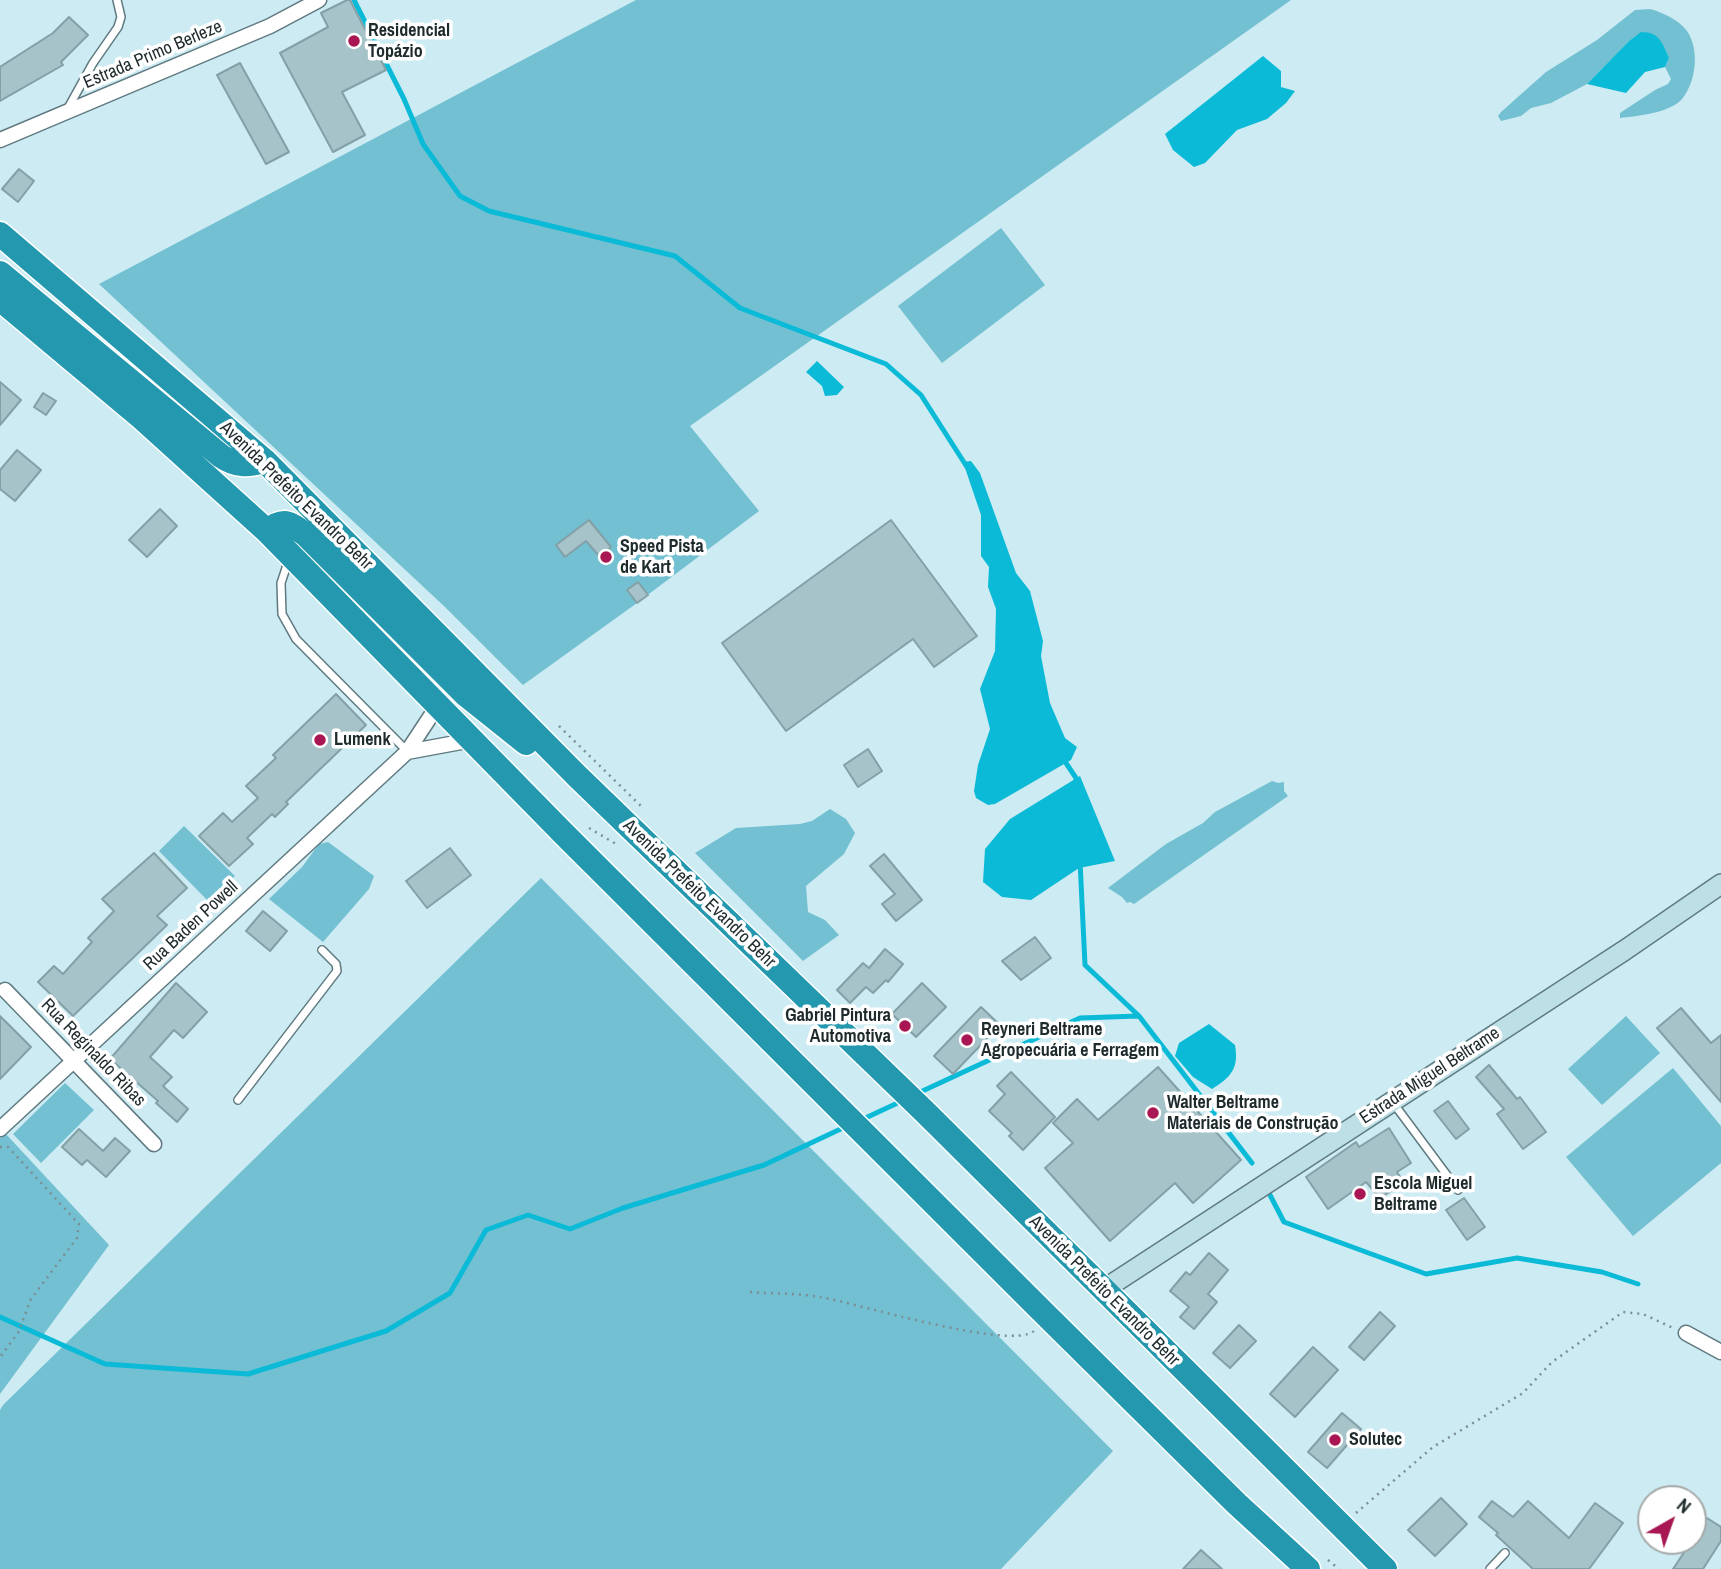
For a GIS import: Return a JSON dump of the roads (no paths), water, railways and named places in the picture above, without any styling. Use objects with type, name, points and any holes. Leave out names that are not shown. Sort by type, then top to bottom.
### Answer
[{"type":"highway","name":"Avenida Prefeito Evandro Behr","points":[[0,234],[265,461],[577,776],[925,1112],[1385,1569]]},
{"type":"highway","points":[[0,273],[220,456],[233,464],[248,466],[265,461]]},
{"type":"highway","points":[[0,299],[160,433],[267,531],[563,832],[1049,1318],[1237,1504],[1308,1569]]},
{"type":"highway","points":[[267,531],[276,523],[290,523],[306,535],[466,695],[525,743],[577,776]]},
{"type":"street","name":"Estrada Primo Berleze","points":[[0,140],[270,26],[319,0]]},
{"type":"street","name":"Rua Baden Powell","points":[[0,1129],[407,752],[438,705]]},
{"type":"street","points":[[407,752],[472,740]]},
{"type":"street","name":"Estrada Miguel Beltrame","points":[[1103,1290],[1721,884]]},
{"type":"street","name":"Rua Reginaldo Ribas","points":[[5,990],[154,1144]]},
{"type":"street","points":[[1686,1333],[1721,1352]]},
{"type":"lane","points":[[65,113],[118,27],[121,17],[117,0]]},
{"type":"lane","points":[[290,555],[281,583],[282,614],[296,639],[407,752]]},
{"type":"lane","points":[[238,1100],[337,971],[336,964],[322,950]]},
{"type":"lane","points":[[1392,1100],[1458,1190]]},
{"type":"lane","points":[[1490,1569],[1505,1553]]},
{"type":"waterway","points":[[354,0],[404,99],[423,144],[460,196],[489,211],[675,256],[740,308],[886,364],[921,395],[967,467]]},
{"type":"waterway","points":[[1062,757],[1076,778],[1076,785]]},
{"type":"waterway","points":[[1080,861],[1085,965],[1139,1016]]},
{"type":"waterway","points":[[916,1094],[1080,1018],[1139,1016],[1252,1163]]},
{"type":"waterway","points":[[859,1121],[904,1100]]},
{"type":"waterway","points":[[0,1317],[105,1364],[248,1374],[386,1331],[450,1293],[486,1230],[528,1215],[570,1229],[623,1208],[764,1165],[847,1126]]},
{"type":"waterway","points":[[1270,1195],[1284,1222],[1426,1274],[1517,1258],[1602,1272],[1638,1284]]},
{"type":"place","name":"Residencial Topázio","points":[[354,41]]},
{"type":"place","name":"Speed Pista de Kart","points":[[606,557]]},
{"type":"place","name":"Lumenk","points":[[320,740]]},
{"type":"place","name":"Gabriel Pintura Automotiva","points":[[905,1026]]},
{"type":"place","name":"Reyneri Beltrame Agropecuária e Ferragem","points":[[967,1040]]},
{"type":"place","name":"Walter Beltrame Materiais de Construção","points":[[1153,1113]]},
{"type":"place","name":"Escola Miguel Beltrame","points":[[1360,1194]]},
{"type":"place","name":"Solutec","points":[[1335,1440]]}]
